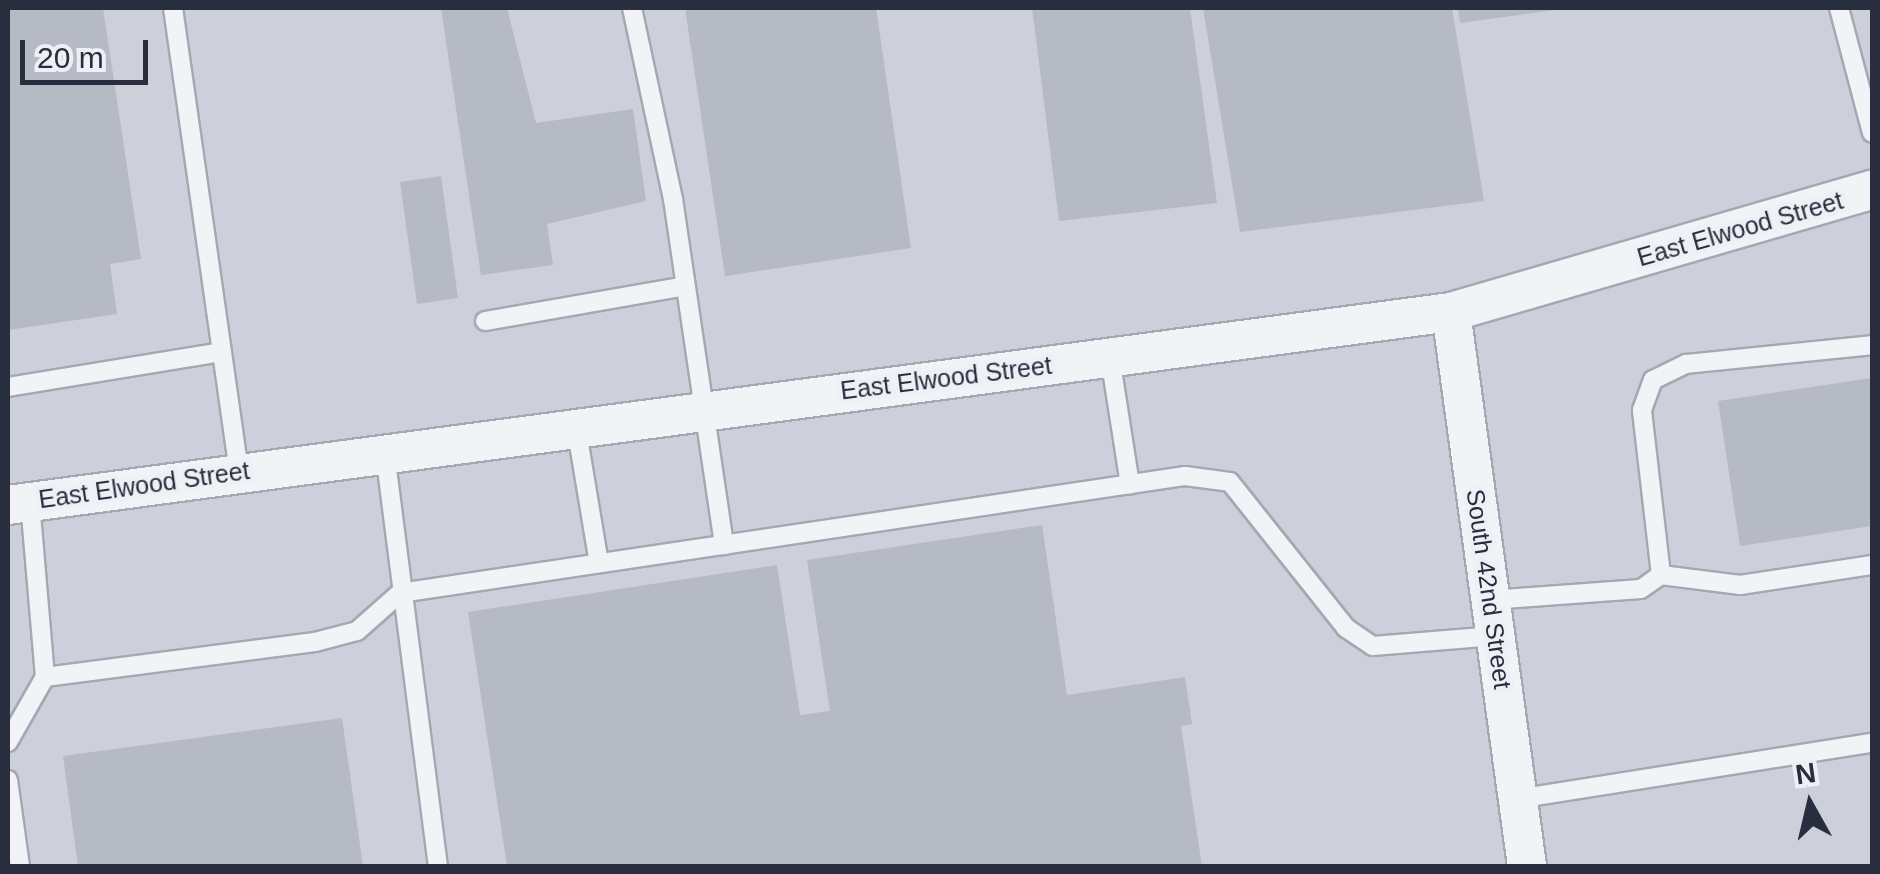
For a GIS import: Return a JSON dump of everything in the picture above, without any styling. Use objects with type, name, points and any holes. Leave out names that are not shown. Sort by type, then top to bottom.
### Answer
[{"type":"street","name":"East Elwood Street","points":[[18,503],[703,408],[1451,312],[1872,190]]},
{"type":"street","name":"South 42nd Street","points":[[1451,312],[1526,866]]},
{"type":"lane","points":[[173,8],[239,472]]},
{"type":"lane","points":[[632,8],[685,286],[724,545]]},
{"type":"lane","points":[[1839,8],[1872,133]]},
{"type":"lane","points":[[485,320],[685,286]]},
{"type":"lane","points":[[1661,575],[1642,410],[1652,380],[1686,364],[1872,346]]},
{"type":"lane","points":[[8,386],[221,352]]},
{"type":"lane","points":[[1110,358],[1130,484]]},
{"type":"lane","points":[[576,425],[599,563]]},
{"type":"lane","points":[[385,452],[400,594],[438,866]]},
{"type":"lane","points":[[45,677],[315,642],[357,631],[400,594],[1130,484],[1230,482],[1346,628],[1373,646],[1641,589],[1661,575],[1740,585],[1872,564]]},
{"type":"lane","points":[[8,742],[45,677],[18,503]]},
{"type":"lane","points":[[1518,799],[1872,743]]},
{"type":"lane","points":[[8,780],[20,866]]},
{"type":"shaded area","points":[[8,8],[1872,8],[1872,866],[8,866]]},
{"type":"building","points":[[8,8],[103,8],[141,259],[110,264],[117,314],[8,330]]},
{"type":"building","points":[[441,8],[507,8],[536,123],[633,109],[646,201],[547,224],[553,265],[481,275]]},
{"type":"building","points":[[685,8],[876,8],[911,248],[725,276]]},
{"type":"building","points":[[1032,8],[1190,8],[1217,203],[1059,221]]},
{"type":"building","points":[[1203,8],[1452,8],[1484,201],[1240,232]]},
{"type":"building","points":[[1458,8],[1555,8],[1555,10],[1460,23]]},
{"type":"building","points":[[441,176],[458,298],[417,304],[400,182]]},
{"type":"building","points":[[1872,378],[1872,526],[1740,546],[1718,401]]},
{"type":"building","points":[[1042,525],[1067,695],[1185,677],[1192,724],[1181,726],[1202,866],[507,866],[468,612],[777,565],[800,715],[830,711],[807,560]]},
{"type":"building","points":[[342,718],[363,866],[78,866],[63,756]]}]
